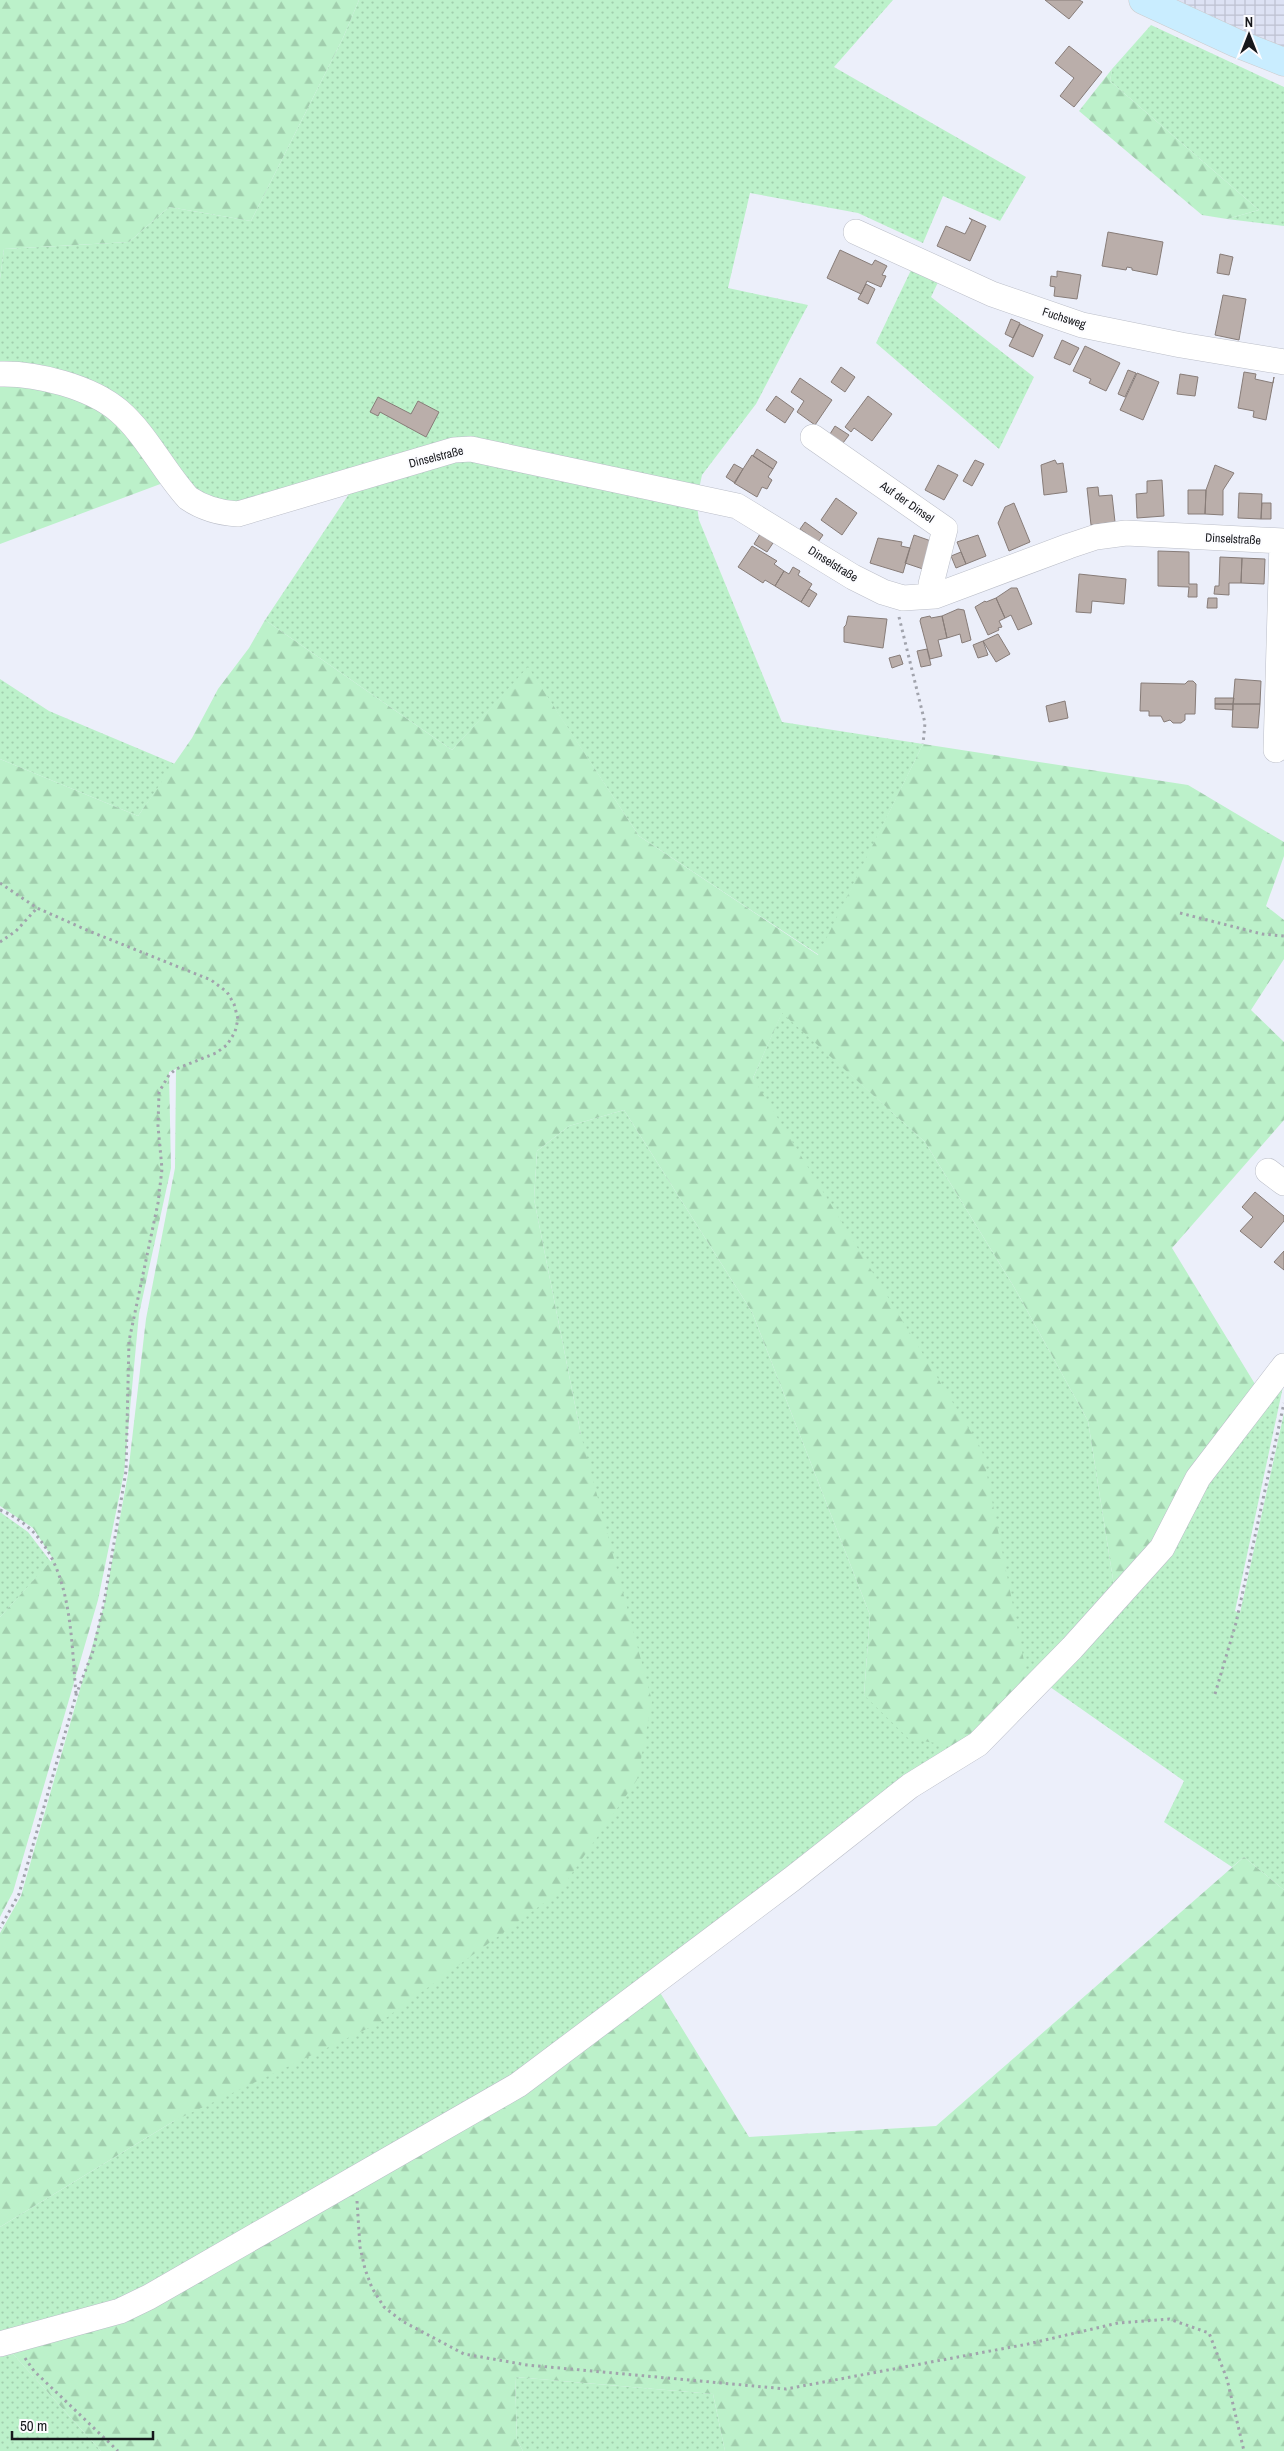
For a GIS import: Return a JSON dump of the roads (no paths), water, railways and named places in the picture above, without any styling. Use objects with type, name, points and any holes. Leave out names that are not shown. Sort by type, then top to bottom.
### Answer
[{"type":"main road","points":[[1153,5],[1284,62]]},
{"type":"street","name":"Fuchsweg","points":[[856,232],[992,294],[1082,325],[1284,362]]},
{"type":"street","name":"Dinselstraße","points":[[0,374],[35,377],[69,385],[102,400],[119,411],[130,423],[188,498],[199,505],[223,513],[238,514],[454,450],[471,449],[722,501],[748,512],[853,577],[897,597],[919,599],[935,596],[1096,537],[1126,533],[1283,541]]},
{"type":"street","name":"Auf der Dinsel","points":[[813,437],[945,529],[931,584],[935,596]]},
{"type":"street","points":[[1276,750],[1283,541]]},
{"type":"street","points":[[7,2342],[120,2310],[141,2300],[518,2085],[792,1879],[910,1786],[978,1744],[1072,1648],[1162,1548],[1198,1478],[1284,1366]]}]
